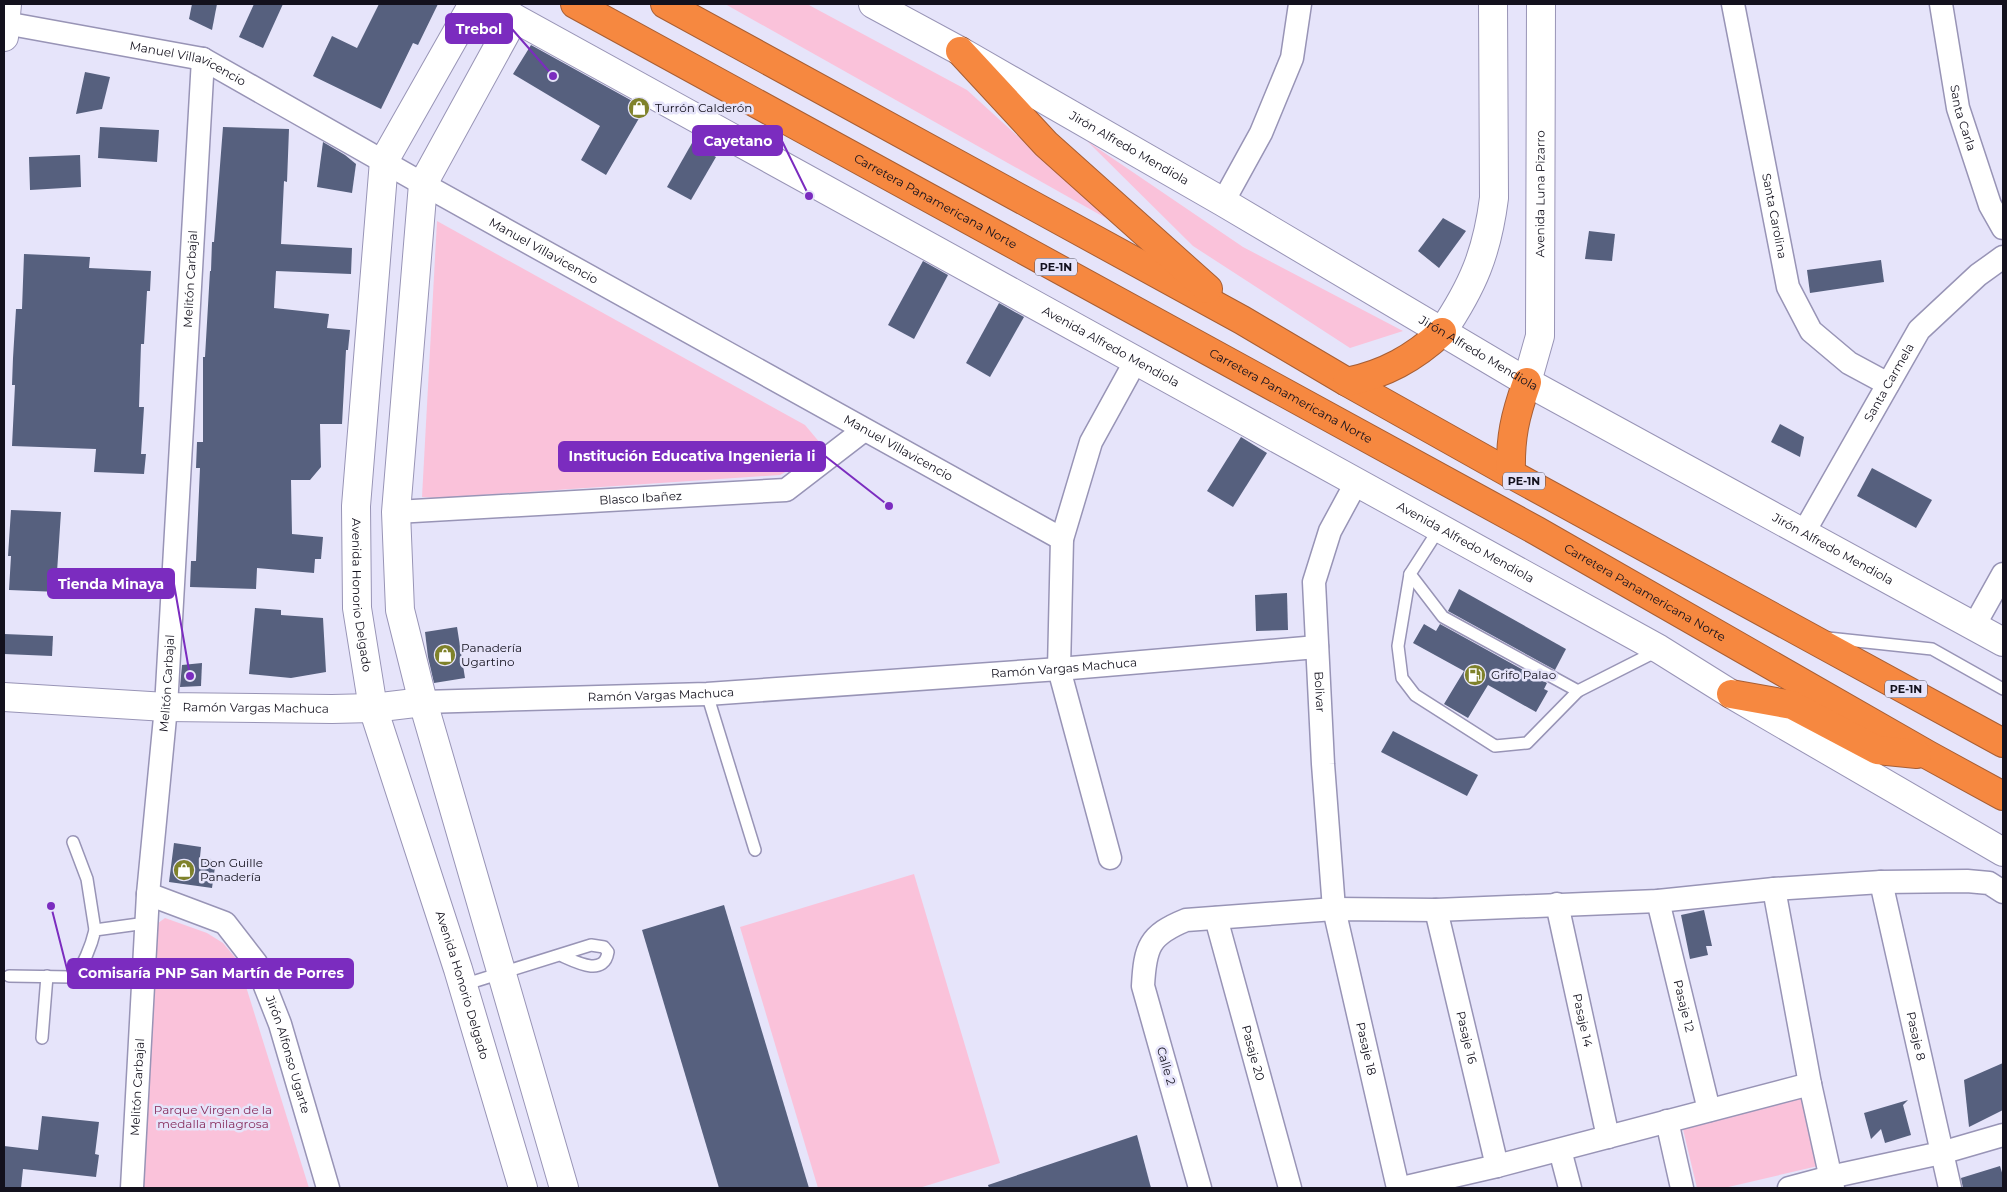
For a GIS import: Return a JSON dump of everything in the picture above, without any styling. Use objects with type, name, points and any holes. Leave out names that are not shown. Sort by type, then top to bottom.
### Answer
[{"type":"highway","name":"Carretera Panamericana Norte","points":[[574,4],[1528,526],[2003,796]]},
{"type":"highway","name":"PE-1N","points":[[665,4],[1242,320],[1347,382],[1511,474],[2003,743]]},
{"type":"highway","points":[[960,51],[1046,144],[1242,320]]},
{"type":"highway","points":[[1347,382],[1369,378],[1404,362],[1425,348],[1442,332]]},
{"type":"highway","points":[[1511,474],[1510,439],[1527,382]]},
{"type":"highway","points":[[1731,694],[1792,706],[1877,750],[1928,755]]},
{"type":"street","name":"Avenida Honorio Delgado","points":[[473,4],[384,161],[356,506],[357,608],[373,708],[463,985],[523,1188]]},
{"type":"street","name":"Avenida Alfredo Mendiola","points":[[489,4],[1135,362],[1659,649],[1731,694]]},
{"type":"street","points":[[873,4],[960,51]]},
{"type":"street","points":[[1224,202],[1261,133],[1292,58],[1300,4]]},
{"type":"street","points":[[1442,332],[1471,284],[1490,230],[1494,198],[1493,4]]},
{"type":"street","name":"Avenida Luna Pizarro","points":[[1527,382],[1540,336],[1541,4]]},
{"type":"street","name":"Santa Carolina","points":[[1733,4],[1788,287],[1811,331],[1849,363],[1888,384]]},
{"type":"street","name":"Santa Carla","points":[[1941,4],[1958,108],[1990,206],[2003,228]]},
{"type":"street","points":[[514,18],[422,184],[396,512],[400,610],[423,702],[564,1188]]},
{"type":"street","name":"Manuel Villavicencio","points":[[5,21],[203,59],[422,184],[1062,539]]},
{"type":"street","name":"Jirón Alfredo Mendiola","points":[[960,51],[1224,202],[1527,382],[2003,642]]},
{"type":"street","name":"Melitón Carbajal","points":[[132,1188],[148,894],[166,707],[203,59]]},
{"type":"street","name":"Santa Carmela","points":[[1804,532],[1919,330],[1978,275],[2003,257]]},
{"type":"street","points":[[1110,858],[1058,669],[1062,539],[1091,442],[1135,362]]},
{"type":"street","name":"Blasco Ibañez","points":[[396,512],[786,490],[864,430]]},
{"type":"street","name":"Bolivar","points":[[1334,909],[1323,774],[1314,582],[1330,531],[1356,483]]},
{"type":"street","points":[[1974,626],[2003,574]]},
{"type":"street","name":"Ramón Vargas Machuca","points":[[4,697],[166,707],[373,708],[423,702],[707,694],[1058,669],[1317,647]]},
{"type":"street","points":[[1731,694],[2003,852]]},
{"type":"street","points":[[1216,918],[1334,909],[1436,910],[1658,901],[1774,889],[1881,882],[1967,881],[1989,883],[2003,892]]},
{"type":"street","name":"Pasaje 8","points":[[1881,882],[1950,1188]]},
{"type":"street","points":[[1774,889],[1810,1084],[1832,1182]]},
{"type":"street","name":"Jirón Alfonso Ugarte","points":[[148,894],[225,923],[256,963],[280,1024],[328,1188]]},
{"type":"street","name":"Pasaje 12","points":[[1658,901],[1710,1110]]},
{"type":"street","name":"Pasaje 14","points":[[1557,904],[1608,1137]]},
{"type":"street","name":"Pasaje 18","points":[[1334,909],[1398,1188]]},
{"type":"street","name":"Pasaje 16","points":[[1436,910],[1497,1166]]},
{"type":"street","name":"Calle 2","points":[[1200,1188],[1143,986],[1144,963],[1151,943],[1165,928],[1186,920],[1216,918]]},
{"type":"street","name":"Pasaje 20","points":[[1216,918],[1290,1188]]},
{"type":"street","points":[[1402,1188],[1460,1182],[1497,1166],[1810,1084]]},
{"type":"street","points":[[1666,1121],[1682,1188]]},
{"type":"street","points":[[1789,1188],[1832,1182],[2003,1135]]},
{"type":"street","points":[[1560,1150],[1570,1188]]},
{"type":"lane","points":[[1439,528],[1410,574],[1398,646],[1402,678],[1415,695],[1495,746],[1527,743],[1578,691],[1659,649]]},
{"type":"lane","points":[[1410,574],[1443,617],[1578,691]]},
{"type":"lane","points":[[1808,636],[1932,649],[2003,689]]},
{"type":"lane","points":[[707,694],[755,850]]},
{"type":"lane","points":[[9,976],[74,976],[91,946],[96,930],[87,878],[73,842]]},
{"type":"lane","points":[[96,930],[146,924]]},
{"type":"lane","points":[[463,985],[560,955]]},
{"type":"lane","points":[[42,1038],[47,976]]},
{"type":"green space","points":[[725,4],[807,4],[967,90],[1111,221]]},
{"type":"green space","points":[[1087,141],[1243,247],[1403,331],[1350,348],[1193,246]]},
{"type":"green space","points":[[437,221],[805,425],[826,450],[780,475],[437,498],[422,497]]},
{"type":"green space","points":[[914,874],[1000,1163],[919,1188],[818,1188],[740,927]]},
{"type":"green space","name":"Parque Virgen de la medalla milagrosa","points":[[165,918],[207,933],[223,943],[238,961],[309,1188],[138,1188],[154,926]]},
{"type":"green space","points":[[1801,1097],[1818,1166],[1724,1188],[1697,1188],[1682,1125]]},
{"type":"building","points":[[192,4],[217,4],[212,30],[189,19]]},
{"type":"building","points":[[254,4],[283,4],[263,48],[239,37]]},
{"type":"building","points":[[379,4],[438,4],[418,45],[413,43],[381,109],[313,76],[332,36],[357,48]]},
{"type":"building","points":[[531,45],[645,108],[606,175],[581,160],[600,126],[513,74]]},
{"type":"building","points":[[85,72],[110,77],[102,109],[76,114]]},
{"type":"building","points":[[100,127],[159,130],[157,162],[98,158]]},
{"type":"building","points":[[223,127],[289,129],[287,182],[284,181],[281,244],[352,248],[351,274],[276,271],[274,308],[329,314],[327,328],[350,330],[348,350],[346,350],[342,424],[320,424],[321,467],[310,480],[291,480],[292,534],[323,537],[321,559],[315,559],[314,573],[257,568],[256,589],[190,587],[191,561],[196,561],[200,468],[196,468],[197,442],[203,442],[203,357],[205,357],[212,242],[214,242]]},
{"type":"building","points":[[323,142],[356,164],[352,193],[317,187]]},
{"type":"building","points":[[692,143],[716,157],[691,200],[667,187]]},
{"type":"building","points":[[80,155],[81,187],[30,190],[29,157]]},
{"type":"building","points":[[1443,218],[1466,231],[1439,268],[1418,251]]},
{"type":"building","points":[[1589,231],[1615,234],[1612,261],[1585,259]]},
{"type":"building","points":[[24,254],[90,257],[89,268],[151,271],[150,291],[147,291],[144,344],[141,344],[139,407],[144,407],[141,454],[146,454],[144,474],[94,472],[96,449],[12,446],[15,385],[12,385],[16,309],[22,309]]},
{"type":"building","points":[[1881,260],[1884,282],[1810,293],[1807,270]]},
{"type":"building","points":[[923,261],[948,275],[914,339],[888,325]]},
{"type":"building","points":[[999,303],[1024,317],[990,377],[966,363]]},
{"type":"building","points":[[1780,424],[1804,437],[1800,457],[1771,442]]},
{"type":"building","points":[[1241,437],[1267,453],[1233,507],[1207,491]]},
{"type":"building","points":[[1872,468],[1932,500],[1916,528],[1857,496]]},
{"type":"building","points":[[11,510],[61,512],[57,572],[60,572],[59,592],[9,590],[11,556],[8,556]]},
{"type":"building","points":[[1459,589],[1566,649],[1555,670],[1448,611]]},
{"type":"building","points":[[1287,593],[1288,630],[1256,631],[1255,595]]},
{"type":"building","points":[[255,608],[281,610],[281,615],[323,618],[326,672],[291,678],[249,674]]},
{"type":"building","points":[[1424,624],[1436,631],[1440,624],[1547,683],[1544,689],[1548,691],[1536,712],[1488,685],[1468,718],[1444,704],[1464,671],[1413,643]]},
{"type":"building","name":"Panadería Ugartino","points":[[457,627],[465,678],[434,683],[425,632]]},
{"type":"building","points":[[4,634],[53,636],[52,656],[4,654]]},
{"type":"building","points":[[202,663],[201,686],[180,687],[182,665]]},
{"type":"building","points":[[1393,731],[1478,775],[1467,796],[1381,752]]},
{"type":"building","name":"Don Guille Panadería","points":[[174,843],[201,847],[200,857],[216,860],[212,888],[169,882]]},
{"type":"building","points":[[724,905],[809,1188],[719,1188],[642,930]]},
{"type":"building","points":[[1704,910],[1712,946],[1706,946],[1708,955],[1690,959],[1681,915]]},
{"type":"building","points":[[2003,1063],[2003,1110],[1969,1127],[1964,1080]]},
{"type":"building","points":[[1908,1100],[1903,1105],[1911,1135],[1885,1143],[1881,1129],[1871,1139],[1864,1113]]},
{"type":"building","points":[[42,1116],[99,1122],[95,1154],[99,1155],[96,1177],[23,1169],[21,1188],[4,1188],[4,1146],[38,1150]]},
{"type":"building","points":[[1137,1135],[1151,1188],[989,1188],[988,1185]]},
{"type":"building","points":[[2000,1166],[2003,1176],[2003,1188],[1963,1188],[1961,1178]]},
{"type":"place","name":"Trebol","points":[[553,76]]},
{"type":"place","name":"Turrón Calderón","points":[[639,108]]},
{"type":"place","name":"Cayetano","points":[[809,196]]},
{"type":"place","name":"Institución Educativa Ingenieria Ii","points":[[889,506]]},
{"type":"place","name":"Panadería Ugartino","points":[[445,655]]},
{"type":"place","name":"Grifo Palao","points":[[1475,675]]},
{"type":"place","name":"Tienda Minaya","points":[[190,676]]},
{"type":"place","name":"Don Guille Panadería","points":[[184,870]]},
{"type":"place","name":"Comisaría PNP San Martín de Porres","points":[[51,906]]}]
